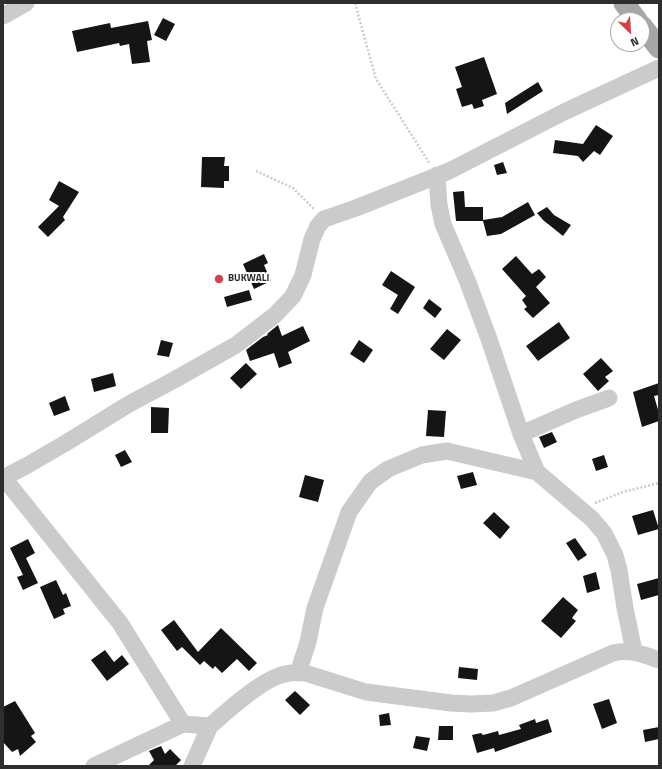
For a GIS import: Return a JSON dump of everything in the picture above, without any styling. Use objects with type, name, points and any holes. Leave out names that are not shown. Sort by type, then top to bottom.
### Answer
[{"type":"main road","points":[[624,3],[631,12]]},
{"type":"main road","points":[[650,36],[659,48]]},
{"type":"street","points":[[3,16],[26,3]]},
{"type":"street","points":[[183,724],[120,623],[3,478],[64,444],[129,404],[236,345],[275,314],[293,296],[303,275],[312,239],[318,226],[324,219],[356,208],[449,171],[564,112],[659,68]]},
{"type":"street","points":[[437,175],[439,205],[443,224],[467,280],[489,339],[521,434],[537,472]]},
{"type":"street","points":[[521,434],[576,410],[609,398]]},
{"type":"street","points":[[298,673],[308,642],[315,608],[349,512],[370,482],[388,469],[422,455],[447,451],[537,472],[592,519],[604,533],[615,555],[634,651]]},
{"type":"street","points":[[192,766],[210,726],[262,684],[281,675],[305,673],[366,692],[451,703],[471,704],[493,703],[511,698],[613,652],[624,650],[634,651],[659,660]]},
{"type":"street","points":[[94,766],[183,724],[210,726]]},
{"type":"path","points":[[355,3],[376,79],[437,175]]},
{"type":"path","points":[[256,171],[293,188],[324,219]]},
{"type":"path","points":[[582,509],[623,492],[659,483]]},
{"type":"building","points":[[163,18],[175,24],[166,41],[154,35]]},
{"type":"building","points":[[148,21],[152,40],[147,41],[150,62],[132,64],[129,44],[120,46],[119,43],[77,52],[72,31],[110,23],[111,28]]},
{"type":"building","points":[[484,57],[497,94],[482,100],[484,106],[474,109],[472,104],[462,107],[456,89],[462,87],[455,67]]},
{"type":"building","points":[[538,82],[543,91],[507,114],[505,103]]},
{"type":"building","points":[[596,125],[613,136],[600,155],[594,151],[583,162],[578,156],[553,153],[555,140],[583,144]]},
{"type":"building","points":[[202,157],[225,157],[224,166],[229,166],[229,181],[224,181],[224,188],[201,187]]},
{"type":"building","points":[[503,162],[507,173],[497,175],[494,165]]},
{"type":"building","points":[[59,181],[79,192],[63,217],[65,220],[48,237],[38,227],[59,206],[49,200]]},
{"type":"building","points":[[464,191],[465,207],[483,207],[483,220],[502,217],[528,202],[535,215],[501,234],[487,236],[483,221],[456,221],[453,192]]},
{"type":"building","points":[[547,207],[554,215],[571,225],[563,236],[543,220],[537,213]]},
{"type":"building","points":[[264,254],[268,263],[264,265],[271,281],[254,289],[243,264]]},
{"type":"building","points":[[516,256],[532,274],[539,269],[546,277],[536,287],[550,303],[533,318],[524,309],[527,307],[522,300],[526,296],[502,269]]},
{"type":"building","points":[[391,271],[415,287],[398,314],[390,309],[398,295],[382,285]]},
{"type":"building","points":[[249,290],[252,300],[227,307],[224,297]]},
{"type":"building","points":[[429,299],[442,309],[435,318],[423,308]]},
{"type":"building","points":[[559,322],[570,338],[538,361],[526,346]]},
{"type":"building","points":[[278,325],[282,336],[303,326],[310,341],[288,352],[292,363],[279,368],[274,353],[250,361],[246,350],[268,335],[267,334]]},
{"type":"building","points":[[447,329],[461,340],[444,360],[430,349]]},
{"type":"building","points":[[161,340],[173,343],[169,357],[157,355]]},
{"type":"building","points":[[359,340],[373,350],[364,363],[350,354]]},
{"type":"building","points":[[601,358],[613,371],[605,377],[609,381],[598,391],[583,374]]},
{"type":"building","points":[[246,363],[257,374],[241,389],[230,378]]},
{"type":"building","points":[[113,373],[116,386],[94,392],[91,379]]},
{"type":"building","points":[[659,383],[659,395],[654,396],[659,413],[659,421],[642,427],[633,392]]},
{"type":"building","points":[[65,396],[70,410],[54,416],[49,403]]},
{"type":"building","points":[[151,407],[169,408],[168,433],[151,433]]},
{"type":"building","points":[[428,410],[446,411],[444,437],[426,436]]},
{"type":"building","points":[[552,432],[557,442],[544,448],[539,437]]},
{"type":"building","points":[[125,450],[132,462],[121,467],[115,455]]},
{"type":"building","points":[[604,455],[608,467],[596,471],[592,459]]},
{"type":"building","points":[[473,472],[477,485],[461,489],[457,476]]},
{"type":"building","points":[[305,475],[324,480],[318,502],[299,497]]},
{"type":"building","points":[[653,510],[659,529],[638,535],[632,516]]},
{"type":"building","points":[[494,512],[510,527],[500,539],[483,523]]},
{"type":"building","points":[[575,538],[587,555],[578,561],[566,543]]},
{"type":"building","points":[[28,539],[35,553],[26,558],[38,583],[23,590],[17,577],[23,575],[10,548]]},
{"type":"building","points":[[596,572],[600,589],[587,593],[583,576]]},
{"type":"building","points":[[659,578],[659,595],[641,600],[637,584]]},
{"type":"building","points":[[56,580],[63,595],[66,593],[71,606],[63,609],[65,614],[54,619],[40,587]]},
{"type":"building","points":[[563,597],[578,610],[572,618],[576,621],[561,638],[541,621]]},
{"type":"building","points":[[174,620],[198,652],[221,628],[257,663],[249,671],[237,659],[222,673],[215,666],[213,669],[204,661],[200,665],[182,647],[177,651],[161,630]]},
{"type":"building","points":[[105,650],[114,662],[122,655],[129,664],[107,681],[91,660]]},
{"type":"building","points":[[459,667],[478,669],[477,680],[458,678]]},
{"type":"building","points":[[295,691],[310,705],[300,715],[285,700]]},
{"type":"building","points":[[609,699],[617,723],[602,729],[593,704]]},
{"type":"building","points":[[15,701],[35,733],[31,736],[36,742],[20,756],[18,749],[12,752],[3,742],[3,707]]},
{"type":"building","points":[[389,713],[391,725],[380,726],[379,715]]},
{"type":"building","points":[[535,719],[536,723],[548,719],[552,732],[495,752],[494,748],[477,753],[472,735],[481,733],[483,735],[498,731],[499,735],[521,729],[519,725]]},
{"type":"building","points":[[439,726],[453,726],[453,740],[438,740]]},
{"type":"building","points":[[659,727],[659,739],[645,742],[643,730]]},
{"type":"building","points":[[416,736],[430,738],[427,751],[413,748]]},
{"type":"building","points":[[161,746],[165,754],[170,749],[181,760],[175,766],[148,766],[154,760],[149,751]]},
{"type":"place","name":"BUKWALI","points":[[219,279]]}]
